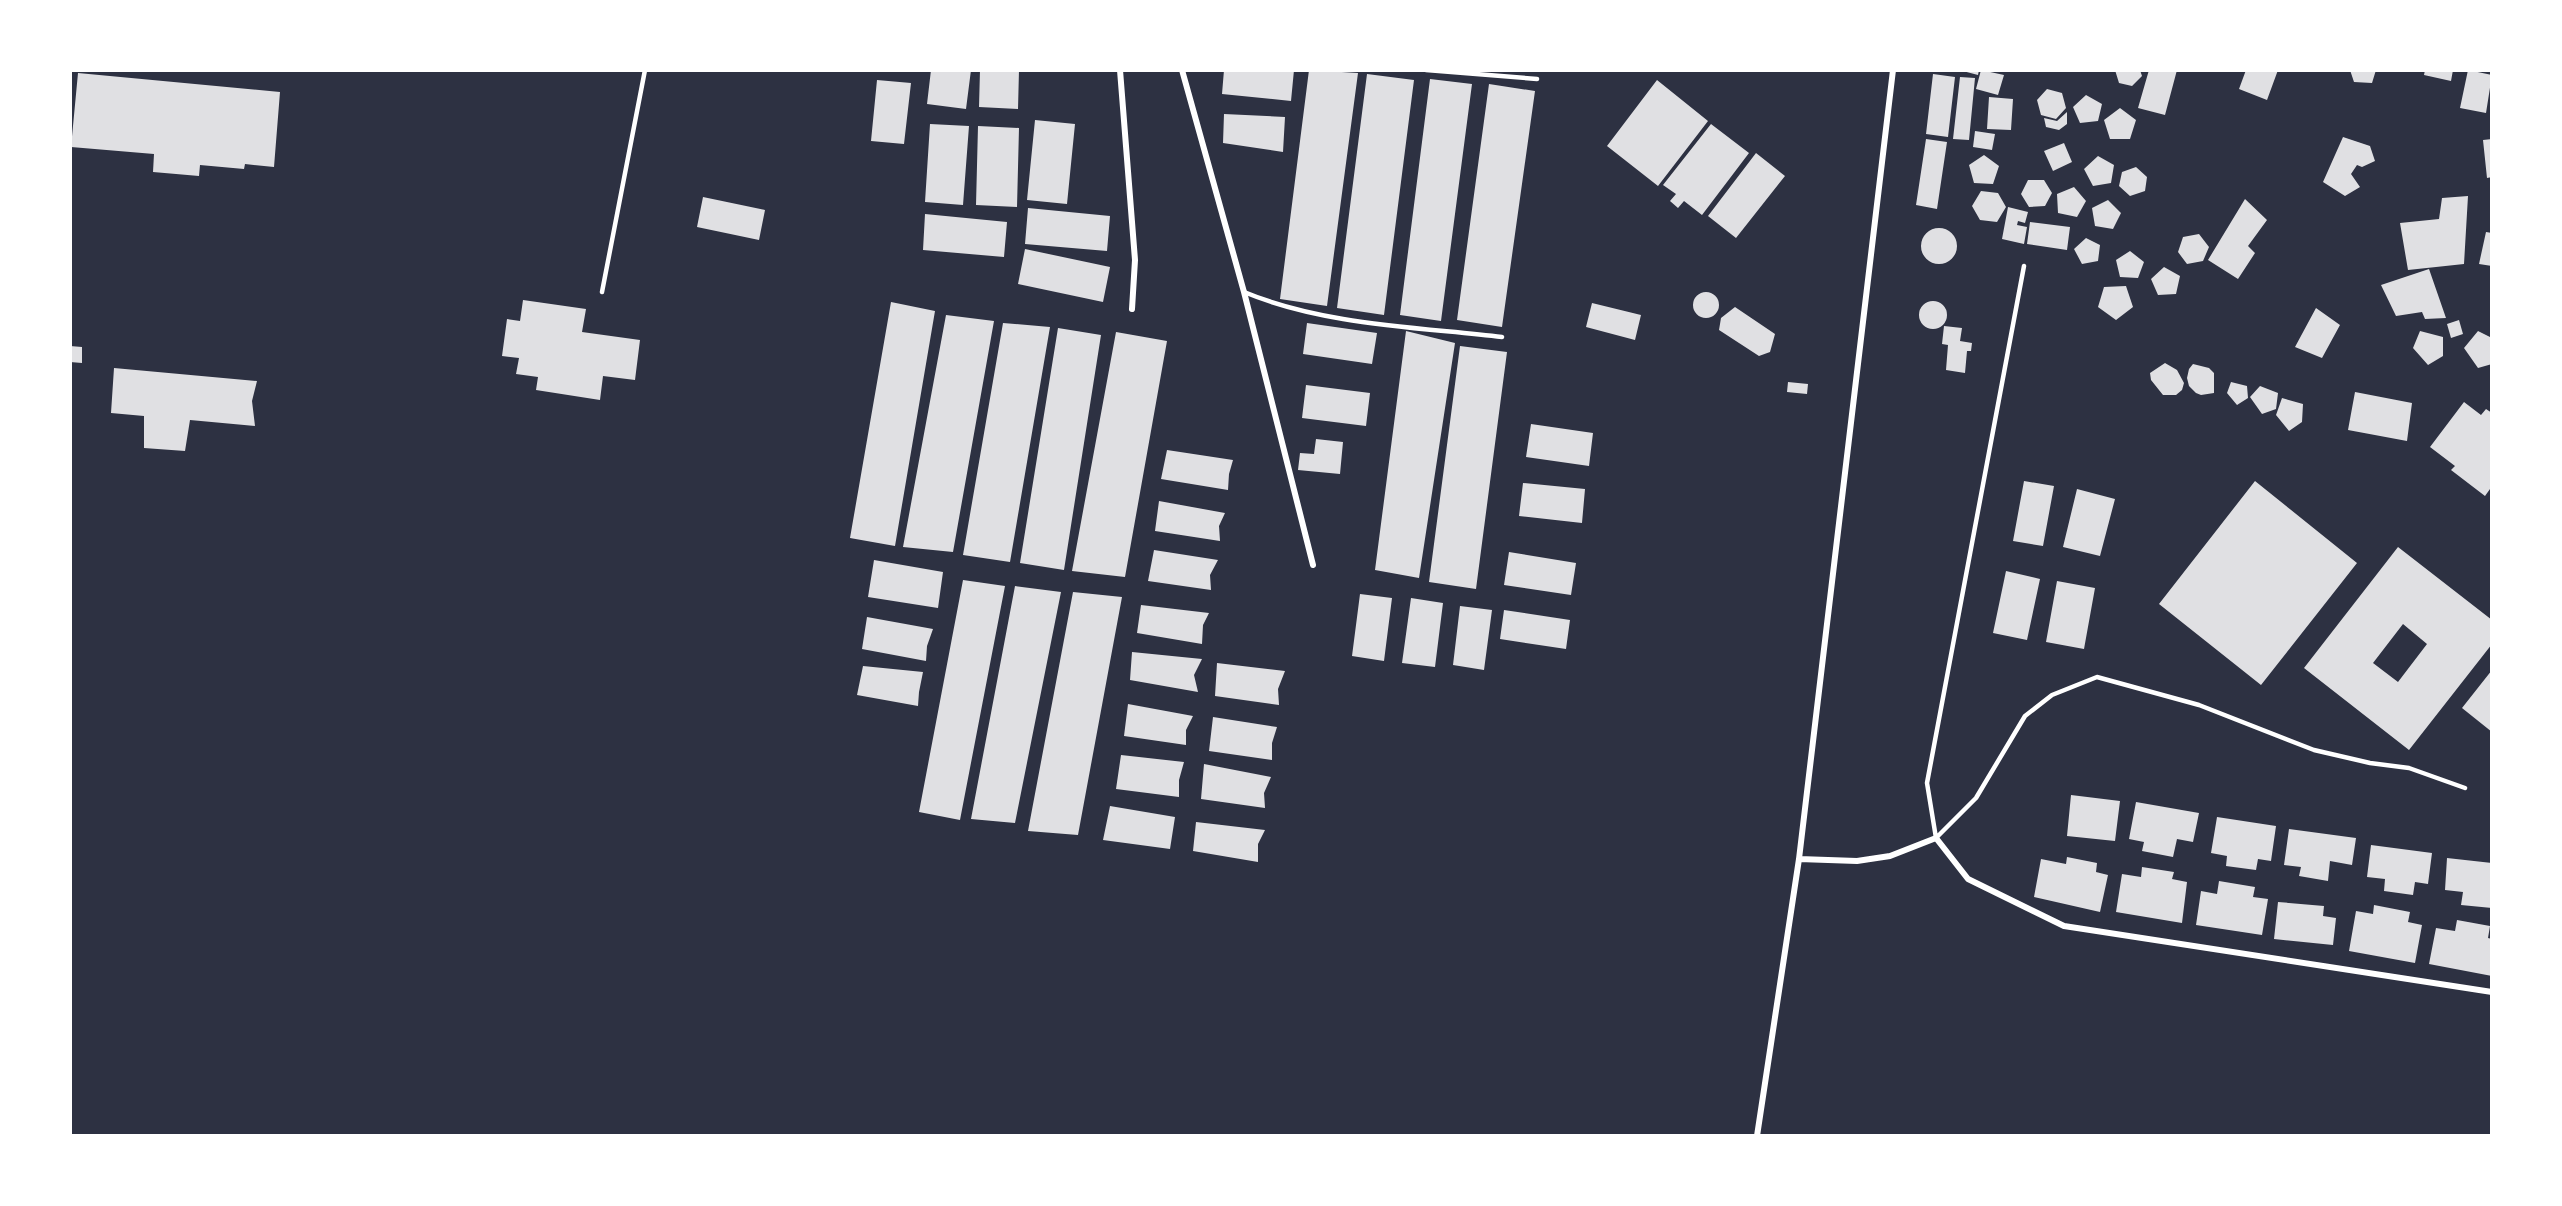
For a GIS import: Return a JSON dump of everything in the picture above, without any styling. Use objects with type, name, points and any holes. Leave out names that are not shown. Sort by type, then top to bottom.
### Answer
[{"type":"street","points":[[1120,70],[1136,260],[1132,309]]},
{"type":"street","points":[[1182,70],[1244,292],[1313,565]]},
{"type":"street","points":[[1757,1136],[1799,859],[1893,70]]},
{"type":"street","points":[[1799,859],[1857,861],[1879,857],[1936,838],[1968,879],[2064,927],[2492,992]]},
{"type":"lane","points":[[602,292],[645,70]]},
{"type":"lane","points":[[1426,70],[1537,78]]},
{"type":"lane","points":[[1936,838],[1927,783],[2024,266]]},
{"type":"lane","points":[[1244,292],[1267,301],[1338,318],[1502,336]]},
{"type":"lane","points":[[1936,838],[1976,798],[2025,716],[2052,695],[2097,677],[2199,705],[2313,750],[2370,763],[2409,768],[2465,788]]},
{"type":"building","points":[[931,70],[971,70],[966,109],[927,104]]},
{"type":"building","points":[[980,70],[1019,70],[1018,109],[979,107]]},
{"type":"building","points":[[1224,70],[1294,70],[1291,101],[1222,94]]},
{"type":"building","points":[[1309,70],[1358,73],[1327,306],[1280,299]]},
{"type":"building","points":[[1959,70],[1979,70],[1978,75]]},
{"type":"building","points":[[1981,70],[2004,75],[1998,95],[1976,89]]},
{"type":"building","points":[[2115,70],[2140,70],[2142,76],[2132,86],[2119,83]]},
{"type":"building","points":[[2149,70],[2177,70],[2165,115],[2138,108]]},
{"type":"building","points":[[2246,70],[2278,70],[2267,100],[2239,89]]},
{"type":"building","points":[[2350,70],[2376,70],[2372,83],[2354,82]]},
{"type":"building","points":[[2425,70],[2453,70],[2451,81],[2424,75]]},
{"type":"building","points":[[2468,70],[2492,75],[2486,113],[2460,108]]},
{"type":"building","points":[[78,73],[280,92],[274,167],[245,164],[244,169],[200,165],[199,176],[153,172],[154,154],[71,147]]},
{"type":"building","points":[[1367,74],[1414,80],[1384,315],[1337,308]]},
{"type":"building","points":[[1933,74],[1955,77],[1948,137],[1926,134]]},
{"type":"building","points":[[1960,77],[1975,78],[1969,140],[1953,139]]},
{"type":"building","points":[[1430,79],[1472,84],[1441,321],[1400,315]]},
{"type":"building","points":[[877,80],[911,83],[904,144],[871,141]]},
{"type":"building","points":[[1657,80],[1708,121],[1658,186],[1607,146]]},
{"type":"building","points":[[1489,84],[1535,91],[1502,327],[1457,320]]},
{"type":"building","points":[[2047,89],[2062,93],[2066,108],[2056,119],[2041,115],[2037,100]]},
{"type":"building","points":[[2086,95],[2102,104],[2098,121],[2080,123],[2073,107]]},
{"type":"building","points":[[1989,97],[2013,99],[2011,130],[1987,129]]},
{"type":"building","points":[[2120,108],[2136,120],[2130,139],[2110,139],[2104,120]]},
{"type":"building","points":[[2067,112],[2067,124],[2059,130],[2046,127],[2044,118],[2057,121]]},
{"type":"building","points":[[1224,114],[1285,117],[1283,152],[1223,143]]},
{"type":"building","points":[[1035,120],[1075,124],[1067,204],[1027,200]]},
{"type":"building","points":[[930,124],[969,126],[963,205],[925,202]]},
{"type":"building","points":[[1711,124],[1749,153],[1702,215],[1684,201],[1678,208],[1670,201],[1676,194],[1663,185]]},
{"type":"building","points":[[978,126],[1019,128],[1017,207],[976,205]]},
{"type":"building","points":[[1975,131],[1995,134],[1992,150],[1973,147]]},
{"type":"building","points":[[2343,137],[2370,146],[2375,161],[2362,167],[2357,165],[2351,174],[2360,187],[2345,196],[2323,182]]},
{"type":"building","points":[[1926,139],[1947,142],[1937,209],[1916,205]]},
{"type":"building","points":[[2492,139],[2492,177],[2487,178],[2483,140]]},
{"type":"building","points":[[2064,143],[2072,162],[2053,171],[2044,151]]},
{"type":"building","points":[[1756,153],[1785,176],[1736,238],[1708,216]]},
{"type":"building","points":[[1984,155],[1999,166],[1993,184],[1974,183],[1969,165]]},
{"type":"building","points":[[2098,156],[2114,165],[2111,183],[2093,186],[2084,169]]},
{"type":"building","points":[[2136,167],[2147,177],[2145,191],[2130,196],[2119,186],[2122,172]]},
{"type":"building","points":[[2028,180],[2044,180],[2052,193],[2045,206],[2029,207],[2021,194]]},
{"type":"building","points":[[2074,187],[2086,201],[2077,217],[2058,213],[2057,194]]},
{"type":"building","points":[[1981,191],[1998,193],[2006,207],[1997,222],[1980,220],[1972,206]]},
{"type":"building","points":[[2468,196],[2464,264],[2408,270],[2400,223],[2439,219],[2442,198]]},
{"type":"building","points":[[703,197],[765,210],[759,240],[697,227]]},
{"type":"building","points":[[2245,199],[2267,220],[2248,246],[2255,253],[2238,279],[2208,260]]},
{"type":"building","points":[[2108,200],[2121,213],[2113,229],[2095,226],[2092,208]]},
{"type":"building","points":[[2008,207],[2028,212],[2025,223],[2018,221],[2017,225],[2027,227],[2024,244],[2002,239]]},
{"type":"building","points":[[1028,208],[1110,216],[1107,251],[1025,244]]},
{"type":"building","points":[[925,214],[1007,222],[1004,257],[923,250]]},
{"type":"building","points":[[2030,222],[2070,227],[2067,250],[2027,244]]},
{"type":"building","points":[[1939,228],[1952,233],[1957,246],[1952,259],[1939,264],[1926,259],[1921,246],[1926,233]]},
{"type":"building","points":[[2486,232],[2492,233],[2492,266],[2479,264]]},
{"type":"building","points":[[2199,234],[2209,247],[2203,261],[2187,264],[2178,252],[2183,237]]},
{"type":"building","points":[[2086,238],[2100,245],[2098,261],[2082,264],[2074,249]]},
{"type":"building","points":[[1025,249],[1110,267],[1103,302],[1018,284]]},
{"type":"building","points":[[2130,251],[2144,262],[2138,278],[2120,277],[2116,260]]},
{"type":"building","points":[[2164,267],[2180,276],[2176,294],[2158,295],[2151,279]]},
{"type":"building","points":[[2429,269],[2446,318],[2425,319],[2422,312],[2396,316],[2381,285]]},
{"type":"building","points":[[2126,286],[2133,307],[2116,320],[2098,307],[2104,287]]},
{"type":"building","points":[[1706,292],[1715,296],[1719,305],[1715,314],[1706,318],[1697,314],[1693,305],[1697,296]]},
{"type":"building","points":[[523,300],[586,309],[582,332],[640,340],[635,380],[603,376],[600,400],[536,390],[538,377],[516,374],[519,358],[502,356],[507,319],[520,321]]},
{"type":"building","points":[[1933,301],[1943,305],[1947,315],[1943,325],[1933,329],[1923,325],[1919,315],[1923,305]]},
{"type":"building","points":[[891,302],[935,311],[895,546],[850,538]]},
{"type":"building","points":[[1592,303],[1641,315],[1635,340],[1586,327]]},
{"type":"building","points":[[1735,307],[1775,334],[1770,352],[1759,356],[1719,330],[1721,318]]},
{"type":"building","points":[[2316,308],[2340,325],[2322,358],[2295,347]]},
{"type":"building","points":[[946,315],[994,321],[953,552],[903,547]]},
{"type":"building","points":[[2459,320],[2463,334],[2451,338],[2447,324]]},
{"type":"building","points":[[1003,323],[1050,327],[1010,562],[963,555]]},
{"type":"building","points":[[1307,323],[1377,333],[1372,364],[1303,354]]},
{"type":"building","points":[[1944,326],[1962,328],[1960,341],[1972,343],[1971,351],[1967,351],[1965,373],[1946,370],[1948,345],[1942,344]]},
{"type":"building","points":[[1058,328],[1101,335],[1064,570],[1020,563]]},
{"type":"building","points":[[1406,331],[1455,343],[1419,578],[1375,570]]},
{"type":"building","points":[[2420,331],[2443,337],[2443,356],[2428,365],[2413,348]]},
{"type":"building","points":[[2478,331],[2492,338],[2492,364],[2478,368],[2464,348]]},
{"type":"building","points":[[1116,332],[1167,341],[1125,577],[1072,571]]},
{"type":"building","points":[[70,346],[82,347],[82,363],[70,362]]},
{"type":"building","points":[[1460,346],[1507,352],[1476,589],[1429,582]]},
{"type":"building","points":[[2165,363],[2177,370],[2184,383],[2182,390],[2176,395],[2163,395],[2151,380],[2150,373]]},
{"type":"building","points":[[2193,364],[2209,368],[2214,373],[2214,393],[2201,395],[2189,386],[2187,378]]},
{"type":"building","points":[[114,368],[257,381],[252,401],[255,426],[190,420],[185,451],[144,448],[144,416],[111,413]]},
{"type":"building","points":[[1788,382],[1808,384],[1807,394],[1787,392]]},
{"type":"building","points":[[2231,382],[2247,386],[2248,398],[2237,405],[2227,393]]},
{"type":"building","points":[[1306,385],[1370,393],[1366,426],[1302,418]]},
{"type":"building","points":[[2260,386],[2278,393],[2276,409],[2262,414],[2250,397]]},
{"type":"building","points":[[2355,392],[2412,403],[2407,441],[2348,430]]},
{"type":"building","points":[[2282,398],[2303,404],[2302,422],[2289,431],[2276,415]]},
{"type":"building","points":[[2464,402],[2481,415],[2486,409],[2492,413],[2492,490],[2490,489],[2485,496],[2451,470],[2455,466],[2430,447]]},
{"type":"building","points":[[1531,424],[1593,433],[1589,466],[1526,457]]},
{"type":"building","points":[[1316,439],[1343,442],[1340,474],[1298,470],[1300,453],[1314,454]]},
{"type":"building","points":[[1167,450],[1233,460],[1228,490],[1161,479]]},
{"type":"building","points":[[2024,481],[2054,486],[2043,546],[2013,541]]},
{"type":"building","points":[[2255,481],[2357,563],[2261,685],[2159,604]]},
{"type":"building","points":[[1523,483],[1585,489],[1582,523],[1519,516]]},
{"type":"building","points":[[2077,489],[2115,499],[2100,556],[2063,547]]},
{"type":"building","points":[[1159,501],[1225,513],[1219,526],[1220,541],[1155,531]]},
{"type":"building","points":[[2398,547],[2492,620],[2492,644],[2409,750],[2304,668]],"holes":[[[2403,624],[2427,644],[2398,682],[2373,663]]]},
{"type":"building","points":[[1154,550],[1218,560],[1210,575],[1211,590],[1148,581]]},
{"type":"building","points":[[1509,552],[1576,563],[1571,595],[1504,585]]},
{"type":"building","points":[[874,560],[943,572],[938,608],[868,597]]},
{"type":"building","points":[[2006,571],[2040,579],[2027,640],[1993,633]]},
{"type":"building","points":[[963,580],[1005,586],[960,820],[919,812]]},
{"type":"building","points":[[2057,581],[2095,588],[2084,649],[2046,642]]},
{"type":"building","points":[[1015,586],[1061,592],[1015,823],[971,819]]},
{"type":"building","points":[[1073,592],[1122,597],[1078,835],[1028,831]]},
{"type":"building","points":[[1360,594],[1392,598],[1384,661],[1352,656]]},
{"type":"building","points":[[1411,598],[1443,603],[1435,667],[1402,663]]},
{"type":"building","points":[[1141,605],[1209,613],[1203,625],[1202,644],[1137,633]]},
{"type":"building","points":[[1460,606],[1492,610],[1484,670],[1453,665]]},
{"type":"building","points":[[1504,610],[1570,620],[1566,649],[1500,639]]},
{"type":"building","points":[[867,617],[933,629],[927,646],[926,661],[862,649]]},
{"type":"building","points":[[1132,652],[1202,659],[1194,675],[1198,692],[1130,680]]},
{"type":"building","points":[[1217,663],[1285,671],[1278,689],[1279,705],[1215,696]]},
{"type":"building","points":[[863,666],[923,672],[918,706],[857,695]]},
{"type":"building","points":[[2492,670],[2492,732],[2462,708]]},
{"type":"building","points":[[1128,704],[1193,716],[1186,730],[1186,745],[1124,736]]},
{"type":"building","points":[[1213,717],[1277,727],[1272,743],[1272,760],[1209,751]]},
{"type":"building","points":[[1121,755],[1184,762],[1179,780],[1179,797],[1116,789]]},
{"type":"building","points":[[1204,764],[1271,777],[1264,793],[1265,808],[1201,799]]},
{"type":"building","points":[[2071,795],[2120,801],[2115,841],[2067,836]]},
{"type":"building","points":[[2136,802],[2199,813],[2193,842],[2177,839],[2173,857],[2142,851],[2144,842],[2129,839]]},
{"type":"building","points":[[1110,806],[1175,817],[1170,849],[1103,840]]},
{"type":"building","points":[[2217,817],[2276,826],[2271,861],[2258,859],[2256,870],[2226,866],[2227,856],[2211,853]]},
{"type":"building","points":[[1196,822],[1265,830],[1258,844],[1258,862],[1193,851]]},
{"type":"building","points":[[2289,829],[2356,838],[2352,865],[2330,861],[2328,881],[2299,876],[2301,867],[2284,865]]},
{"type":"building","points":[[2371,845],[2432,853],[2428,884],[2415,882],[2413,895],[2384,891],[2385,879],[2367,877]]},
{"type":"building","points":[[2067,857],[2097,863],[2096,872],[2108,875],[2100,912],[2034,897],[2041,859],[2066,864]]},
{"type":"building","points":[[2447,858],[2492,863],[2492,908],[2461,905],[2463,892],[2445,890]]},
{"type":"building","points":[[2142,867],[2174,872],[2172,879],[2187,882],[2182,923],[2116,912],[2122,874],[2141,877]]},
{"type":"building","points":[[2219,881],[2255,887],[2253,897],[2268,899],[2262,935],[2196,925],[2201,891],[2217,894]]},
{"type":"building","points":[[2278,902],[2324,906],[2323,916],[2336,918],[2333,945],[2274,939]]},
{"type":"building","points":[[2374,905],[2410,912],[2408,922],[2422,925],[2415,963],[2349,951],[2356,911],[2373,914]]},
{"type":"building","points":[[2457,920],[2490,926],[2488,938],[2492,939],[2492,976],[2429,964],[2436,928],[2455,931]]}]
